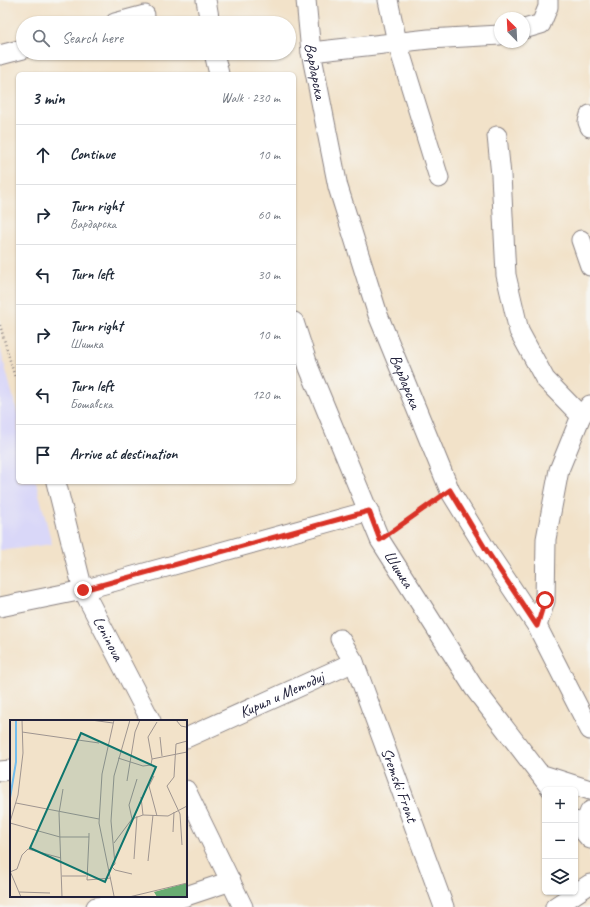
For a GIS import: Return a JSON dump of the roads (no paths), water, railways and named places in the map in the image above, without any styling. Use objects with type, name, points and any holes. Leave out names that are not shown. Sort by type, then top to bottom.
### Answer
[{"type":"street","points":[[206,0],[209,16]]},
{"type":"street","name":"Вардарска","points":[[306,0],[312,52],[338,187],[378,315],[450,490],[485,548],[537,626],[590,730]]},
{"type":"street","points":[[388,0],[397,42],[439,178]]},
{"type":"street","points":[[530,27],[541,24],[548,7],[548,0]]},
{"type":"street","points":[[312,52],[429,39],[494,35]]},
{"type":"street","points":[[0,55],[16,51]]},
{"type":"street","points":[[216,60],[219,72]]},
{"type":"street","points":[[590,115],[588,122],[590,127]]},
{"type":"street","points":[[497,136],[501,175],[506,275],[519,331],[545,379],[586,410],[560,470],[546,539],[545,600],[537,626]]},
{"type":"street","points":[[580,240],[590,266]]},
{"type":"street","name":"Шишка","points":[[296,328],[309,368],[380,540],[474,688],[550,787]]},
{"type":"street","name":"Leninova","points":[[56,484],[83,590],[150,720]]},
{"type":"street","points":[[0,607],[83,590],[369,511]]},
{"type":"street","points":[[340,639],[354,662]]},
{"type":"street","name":"Кирил и Методиј","points":[[187,738],[354,662]]},
{"type":"street","name":"Sremski Front","points":[[354,662],[444,907]]},
{"type":"street","points":[[0,771],[10,770]]},
{"type":"street","points":[[540,774],[590,790]]},
{"type":"street","points":[[187,792],[243,907]]},
{"type":"street","points":[[582,830],[590,811]]},
{"type":"street","points":[[187,896],[231,881]]},
{"type":"street","points":[[555,907],[590,884]]},
{"type":"street","points":[[96,907],[183,897]]}]
